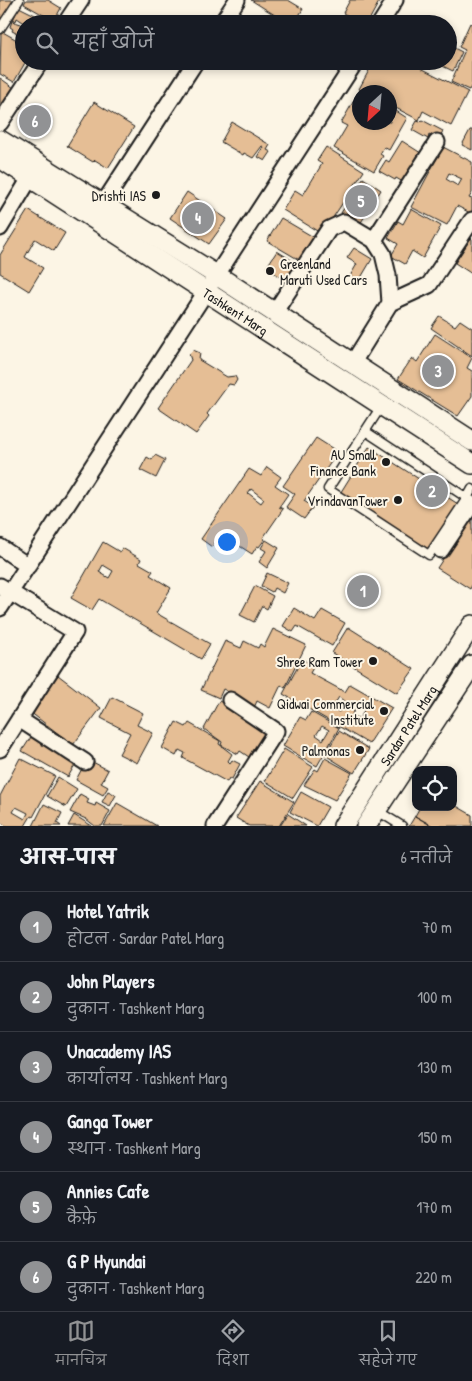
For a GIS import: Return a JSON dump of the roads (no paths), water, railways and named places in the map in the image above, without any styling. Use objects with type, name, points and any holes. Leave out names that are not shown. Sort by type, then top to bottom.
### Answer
[{"type":"street","points":[[71,15],[81,0]]},
{"type":"street","points":[[227,15],[237,0]]},
{"type":"street","points":[[386,15],[395,0]]},
{"type":"street","points":[[0,123],[34,70]]},
{"type":"street","points":[[103,204],[190,70]]},
{"type":"street","points":[[0,608],[5,589],[28,566],[350,70]]},
{"type":"street","name":"Tashkent Marg","points":[[0,140],[218,276],[472,441]]},
{"type":"street","points":[[374,240],[437,142]]},
{"type":"street","name":"Tashkent Marg","points":[[0,158],[472,464]]},
{"type":"street","points":[[0,228],[30,178]]},
{"type":"street","points":[[352,364],[390,303],[429,285],[472,220]]},
{"type":"street","points":[[274,313],[329,230],[344,222],[374,240],[384,254],[390,303]]},
{"type":"street","points":[[441,550],[469,501]]},
{"type":"street","points":[[0,547],[28,566]]},
{"type":"street","points":[[0,749],[75,632],[5,589]]},
{"type":"street","name":"Sardar Patel Marg","points":[[342,826],[472,625]]},
{"type":"street","name":"Sardar Patel Marg","points":[[366,826],[472,665]]},
{"type":"street","points":[[215,826],[276,731],[230,700]]},
{"type":"street","points":[[19,719],[85,762]]},
{"type":"lane","points":[[0,29],[19,0]]},
{"type":"lane","points":[[382,405],[328,489],[429,555],[469,501],[472,489]]},
{"type":"lane","points":[[365,432],[469,501]]},
{"type":"lane","points":[[376,810],[402,826]]},
{"type":"place","name":"G P Hyundai","points":[[35,121]]},
{"type":"place","name":"Drishti IAS","points":[[156,195]]},
{"type":"place","name":"Annies Cafe","points":[[361,201]]},
{"type":"place","name":"Ganga Tower","points":[[198,218]]},
{"type":"place","name":"Greenland Maruti Used Cars","points":[[270,271]]},
{"type":"place","name":"Unacademy IAS","points":[[438,371]]},
{"type":"place","name":"AU Small Finance Bank","points":[[386,462]]},
{"type":"place","name":"John Players","points":[[432,491]]},
{"type":"place","name":"VrindavanTower","points":[[398,500]]},
{"type":"place","name":"Hotel Yatrik","points":[[363,591]]},
{"type":"place","name":"Shree Ram Tower","points":[[373,661]]},
{"type":"place","name":"Qidwai Commercial Institute","points":[[384,711]]},
{"type":"place","name":"Palmonas","points":[[360,750]]}]
